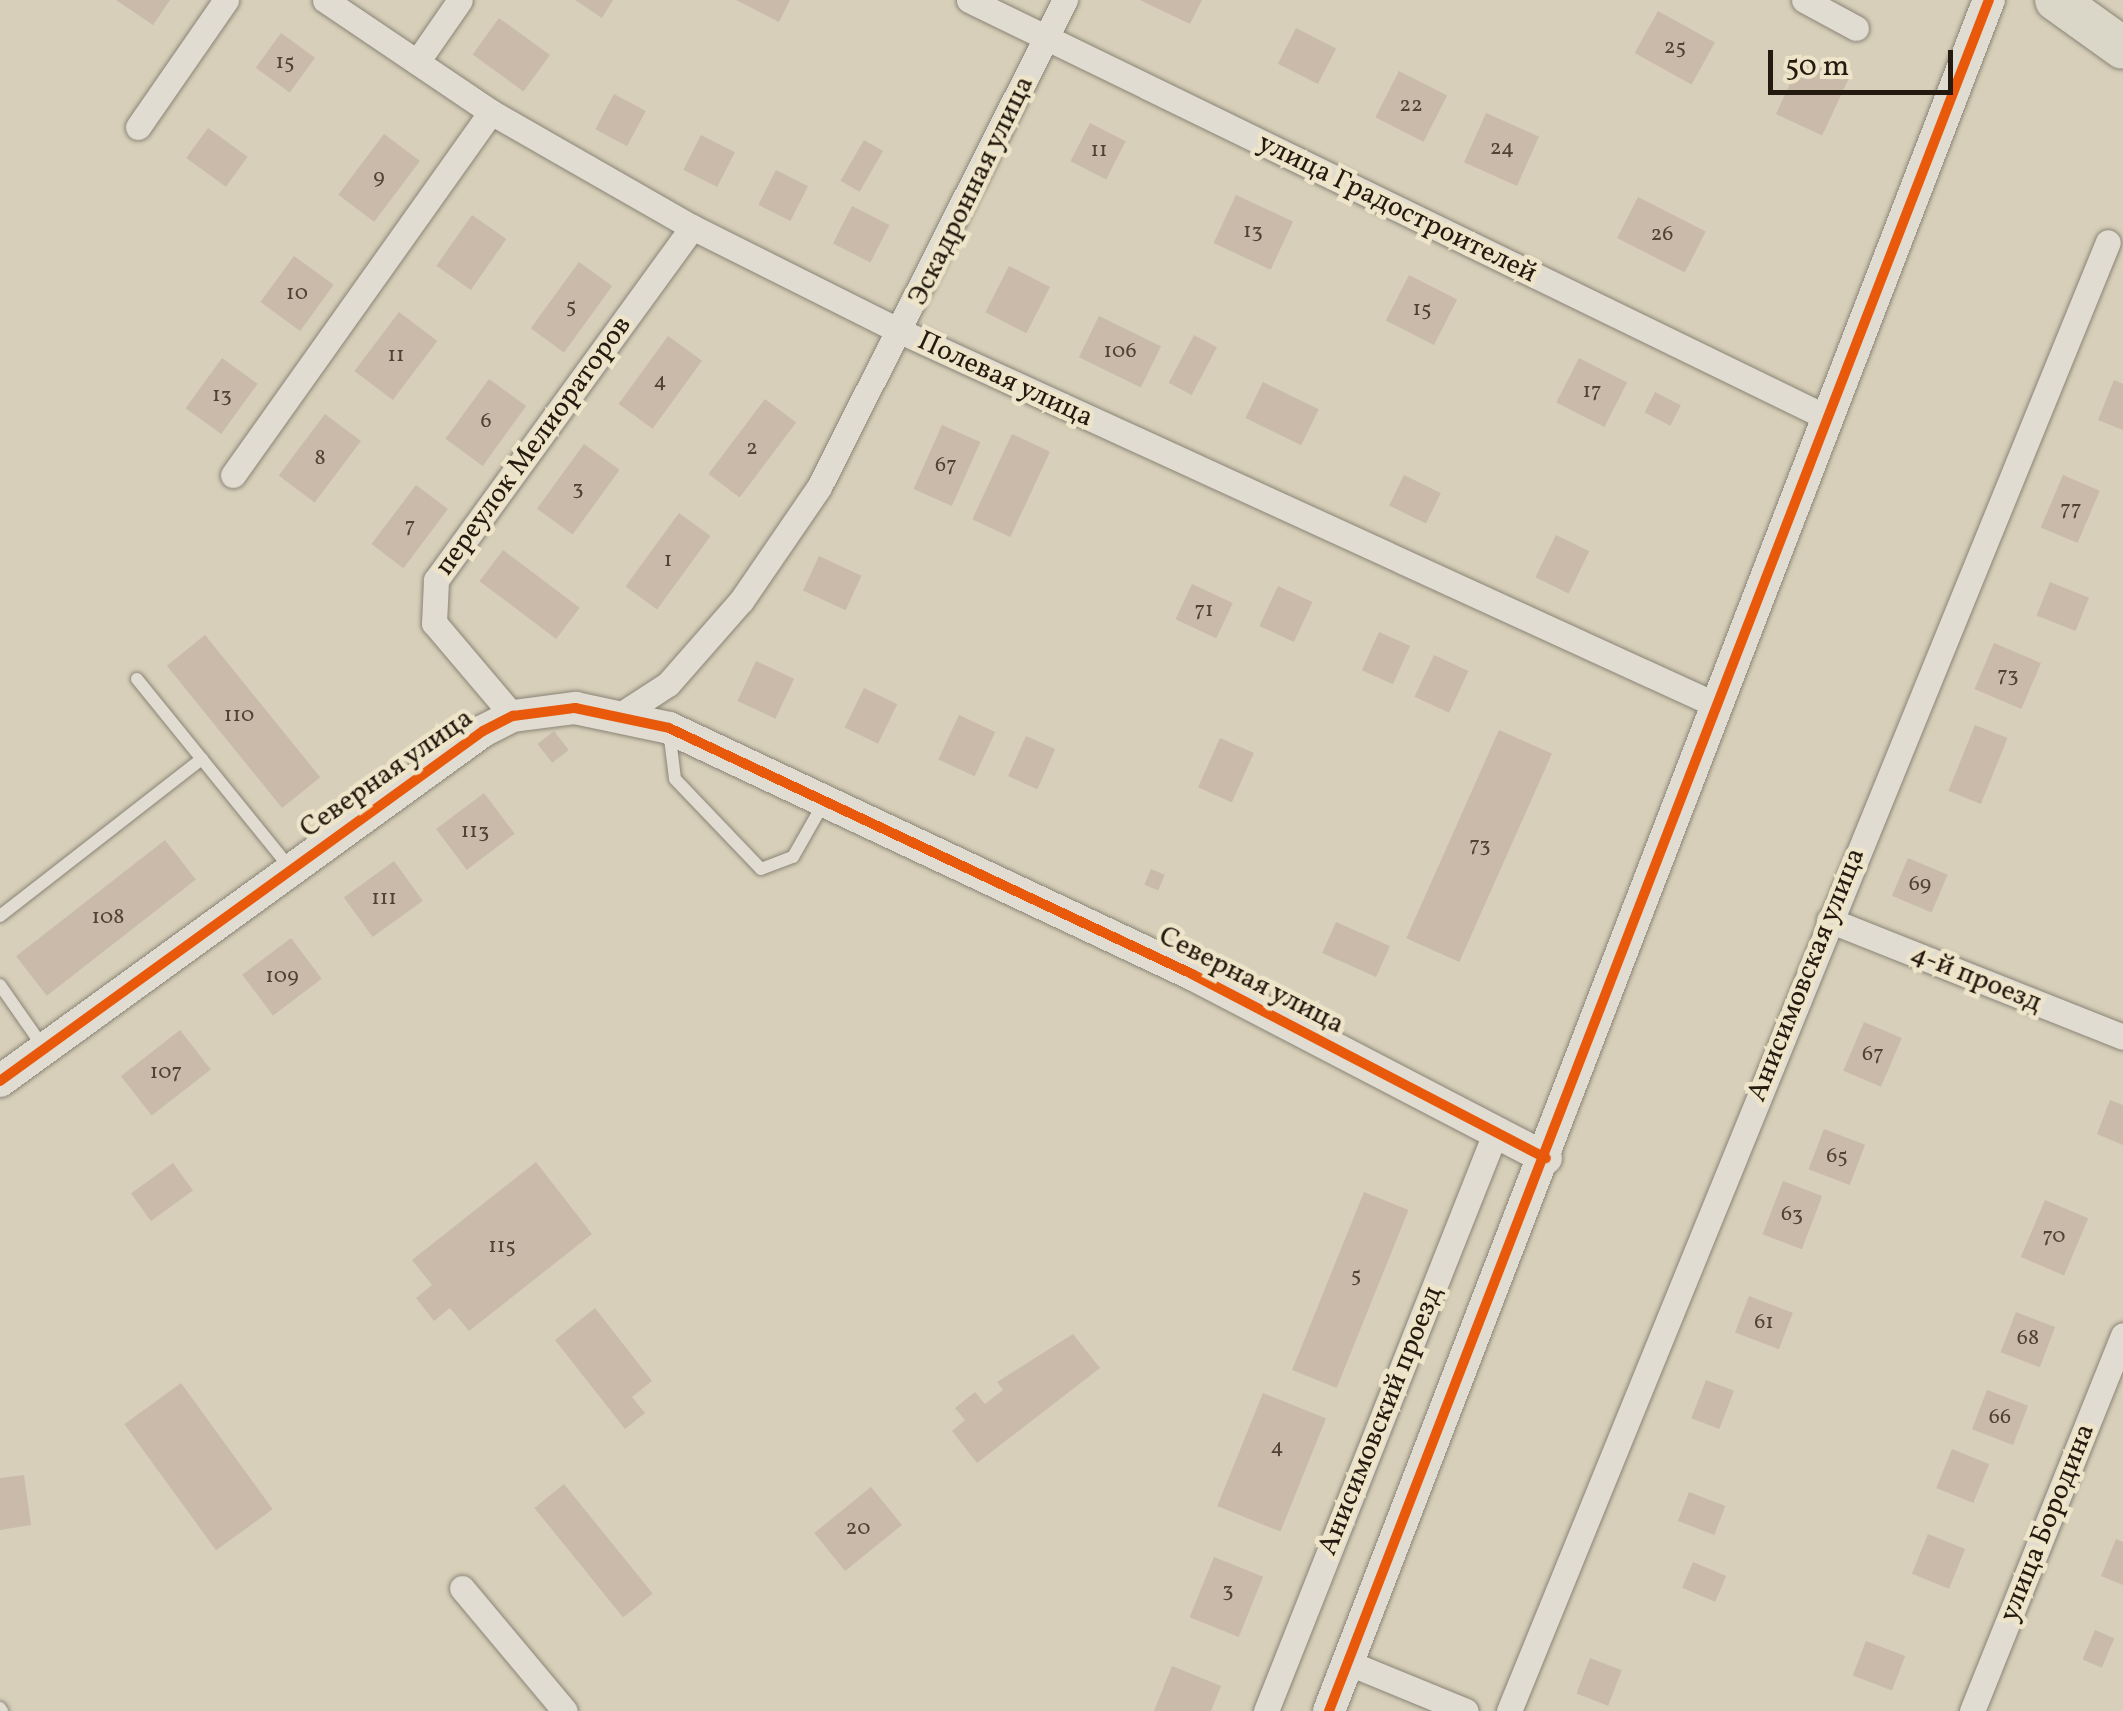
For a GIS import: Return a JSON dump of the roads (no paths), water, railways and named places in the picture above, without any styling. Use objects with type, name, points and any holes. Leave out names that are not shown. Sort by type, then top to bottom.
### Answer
[{"type":"main road","points":[[2056,0],[2123,48]]},
{"type":"street","points":[[138,127],[226,0]]},
{"type":"street","name":"Полевая улица","points":[[325,0],[492,112],[692,227],[902,332],[1714,704]]},
{"type":"street","points":[[416,62],[460,0]]},
{"type":"street","name":"улица Градостроителей","points":[[969,0],[1826,417]]},
{"type":"street","name":"Эскадронная улица","points":[[626,712],[668,684],[740,602],[819,487],[902,332],[1066,0]]},
{"type":"street","points":[[1804,0],[1856,28]]},
{"type":"street","points":[[1329,1711],[1546,1158],[1714,704],[1989,0]]},
{"type":"street","points":[[233,475],[492,112]]},
{"type":"street","name":"переулок Мелиораторов","points":[[513,716],[434,623],[436,580],[692,227]]},
{"type":"street","name":"Анисимовская улица","points":[[1510,1711],[1828,920],[2108,242]]},
{"type":"street","name":"Северная улица","points":[[0,1081],[513,716],[626,712],[669,728],[822,806],[1192,974],[1546,1158]]},
{"type":"street","name":"4-й проезд","points":[[1828,920],[2123,1037]]},
{"type":"street","name":"Анисимовский проезд","points":[[1266,1711],[1496,1131]]},
{"type":"street","name":"улица Бородина","points":[[1972,1711],[2123,1334]]},
{"type":"street","points":[[462,1588],[565,1711]]},
{"type":"street","points":[[1349,1663],[1466,1711]]},
{"type":"lane","points":[[136,678],[292,870]]},
{"type":"lane","points":[[669,728],[675,778],[761,869],[793,857],[822,806]]},
{"type":"lane","points":[[0,916],[202,759]]},
{"type":"lane","points":[[0,985],[45,1048]]}]
